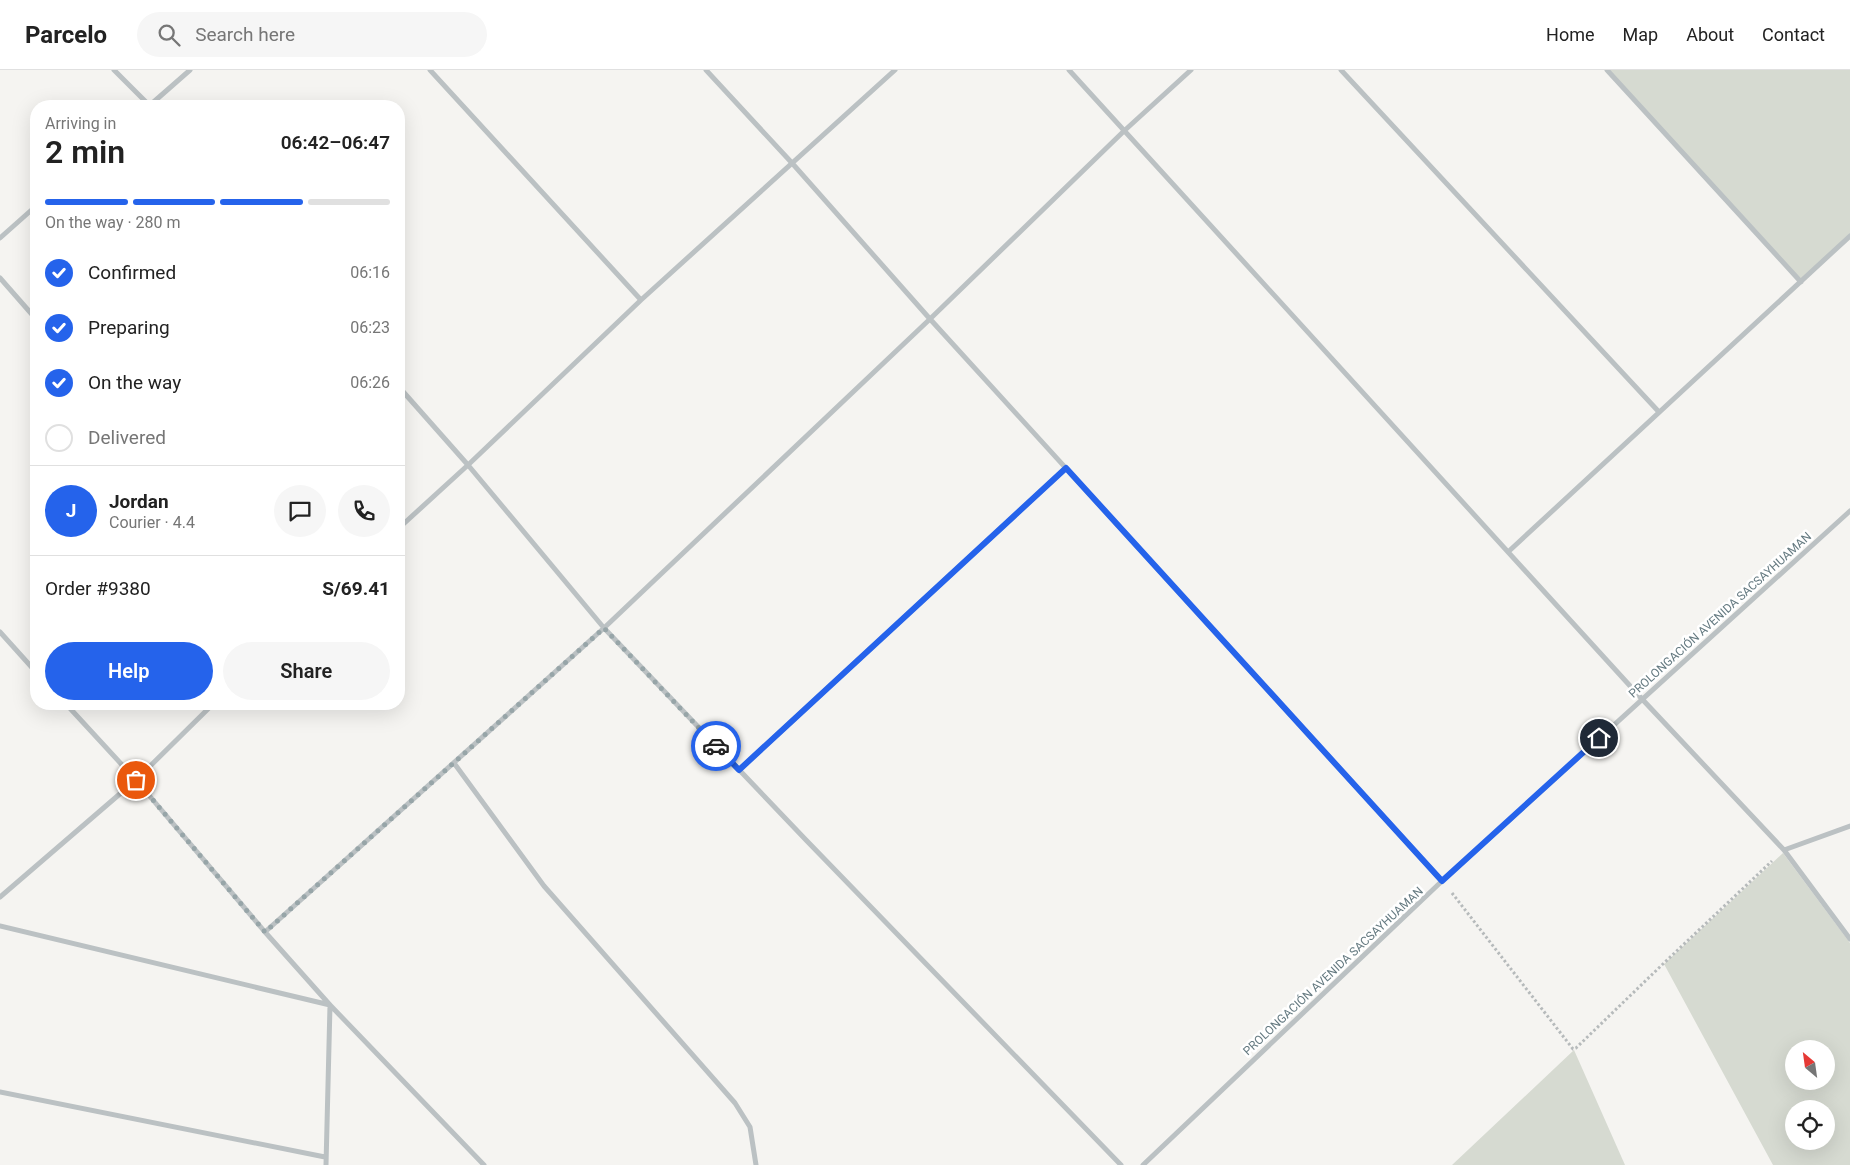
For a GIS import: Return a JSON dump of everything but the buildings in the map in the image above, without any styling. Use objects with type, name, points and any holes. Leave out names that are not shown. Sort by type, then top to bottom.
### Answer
[{"type":"street","points":[[114,70],[143,100]]},
{"type":"street","points":[[156,100],[190,70]]},
{"type":"street","points":[[430,70],[642,300]]},
{"type":"street","points":[[706,70],[1442,881]]},
{"type":"street","points":[[405,523],[642,300],[895,70]]},
{"type":"street","points":[[1069,70],[1642,699],[1784,850],[1850,939]]},
{"type":"street","points":[[265,932],[604,628],[930,319],[1124,131],[1191,70]]},
{"type":"street","points":[[1342,70],[1659,412]]},
{"type":"street","points":[[1607,70],[1801,282]]},
{"type":"street","points":[[0,238],[30,211]]},
{"type":"street","points":[[1508,552],[1850,236]]},
{"type":"street","points":[[0,278],[30,312]]},
{"type":"street","points":[[405,394],[468,465],[604,628],[1121,1165]]},
{"type":"street","points":[[739,770],[1066,468]]},
{"type":"street","name":"PROLONGACIÓN AVENIDA SACSAYHUAMAN","points":[[1143,1165],[1442,881],[1850,511]]},
{"type":"street","points":[[0,632],[30,665]]},
{"type":"street","points":[[72,710],[136,780],[265,932],[330,1005],[484,1165]]},
{"type":"street","points":[[0,897],[136,780],[207,710]]},
{"type":"street","points":[[454,763],[544,886],[735,1103],[750,1127],[756,1165]]},
{"type":"street","points":[[1784,850],[1850,826]]},
{"type":"street","points":[[0,926],[330,1005]]},
{"type":"street","points":[[326,1165],[330,1005]]},
{"type":"street","points":[[0,1092],[325,1157]]},
{"type":"path","points":[[1442,881],[1573,1049],[1784,850]]},
{"type":"shaded area","points":[[1607,70],[1850,70],[1850,236],[1801,282]]},
{"type":"shaded area","points":[[1783,853],[1850,943],[1850,1165],[1773,1165],[1664,964]]},
{"type":"shaded area","points":[[1574,1050],[1625,1165],[1452,1165]]},
{"type":"way so far","points":[[136,780],[265,932],[604,628],[716,746]]},
{"type":"route","points":[[716,746],[739,770],[1066,468],[1442,881],[1599,738]]}]
